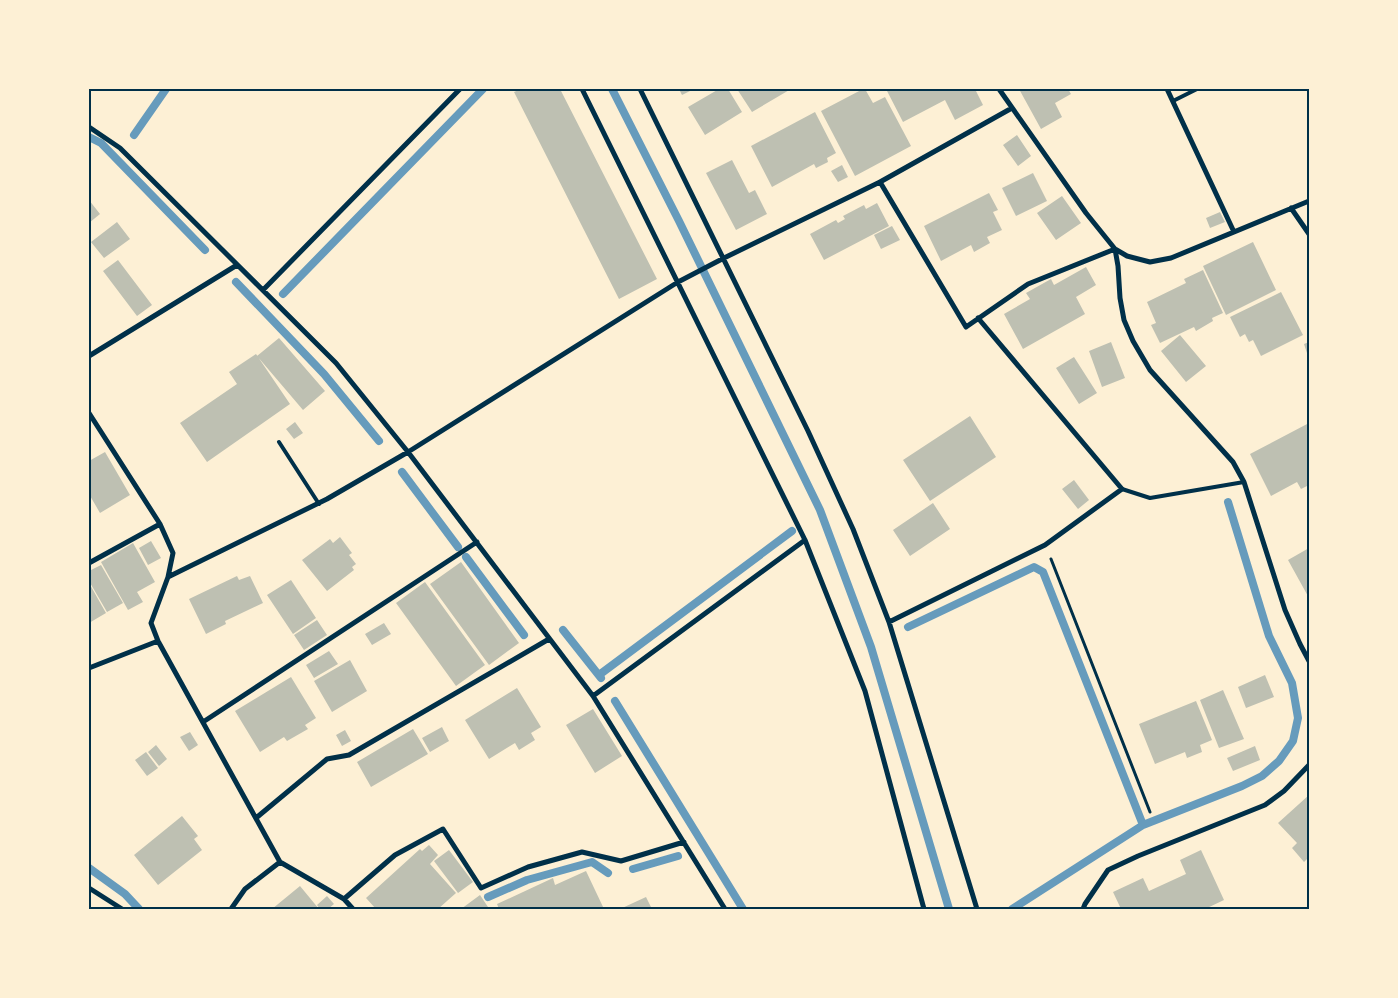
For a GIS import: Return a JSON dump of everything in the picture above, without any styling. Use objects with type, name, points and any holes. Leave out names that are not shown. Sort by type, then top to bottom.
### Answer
[{"type":"street","points":[[263,290],[460,89]]},
{"type":"street","points":[[582,89],[805,540],[866,691],[924,909]]},
{"type":"street","points":[[640,89],[808,431],[853,529],[889,622],[977,909]]},
{"type":"street","points":[[999,89],[1086,213],[1115,249],[1127,256],[1150,262],[1171,258],[1309,201]]},
{"type":"street","points":[[1167,89],[1234,232]]},
{"type":"street","points":[[168,577],[319,504],[408,452],[678,282],[880,182],[1012,108]]},
{"type":"street","points":[[89,127],[120,148],[336,363],[408,452],[594,696],[725,909]]},
{"type":"street","points":[[880,182],[966,327],[1028,284],[1115,249]]},
{"type":"street","points":[[1291,208],[1309,234]]},
{"type":"street","points":[[1115,249],[1124,320],[1133,341],[1150,370],[1233,462],[1244,482],[1285,610],[1309,662]]},
{"type":"street","points":[[89,356],[237,265]]},
{"type":"street","points":[[889,622],[1045,545],[1122,489],[978,318]]},
{"type":"street","points":[[89,413],[160,524],[173,553],[168,577],[151,623],[158,641],[280,862],[344,900],[353,909]]},
{"type":"street","points":[[89,563],[160,524]]},
{"type":"street","points":[[594,696],[805,540]]},
{"type":"street","points":[[203,722],[477,542]]},
{"type":"street","points":[[256,818],[327,759],[349,755],[549,639]]},
{"type":"street","points":[[89,668],[158,641]]},
{"type":"street","points":[[1083,909],[1108,870],[1265,805],[1284,791],[1309,766]]},
{"type":"street","points":[[344,900],[395,855],[443,829],[481,888],[528,867],[582,852],[622,861],[684,842]]},
{"type":"street","points":[[231,909],[245,889],[280,862]]},
{"type":"street","points":[[89,888],[122,909]]},
{"type":"lane","points":[[1173,101],[1197,89]]},
{"type":"lane","points":[[279,442],[319,504]]},
{"type":"lane","points":[[1122,489],[1150,498],[1244,482]]},
{"type":"path","points":[[1045,545],[1150,812]]},
{"type":"building","points":[[521,89],[560,89],[657,279],[619,299],[514,92]]},
{"type":"building","points":[[679,89],[694,89],[682,95]]},
{"type":"building","points":[[719,89],[728,89],[742,112],[705,135],[688,107]]},
{"type":"building","points":[[737,89],[791,89],[752,112]]},
{"type":"building","points":[[865,89],[873,103],[885,97],[911,146],[855,176],[821,111]]},
{"type":"building","points":[[886,89],[975,89],[983,105],[955,120],[945,100],[903,122]]},
{"type":"building","points":[[1019,89],[1068,89],[1071,94],[1055,103],[1062,117],[1041,129]]},
{"type":"building","points":[[815,112],[836,153],[827,158],[828,162],[816,168],[814,164],[772,187],[751,146]]},
{"type":"building","points":[[1017,135],[1031,156],[1018,166],[1003,145]]},
{"type":"building","points":[[732,160],[749,193],[755,190],[767,214],[736,230],[706,173]]},
{"type":"building","points":[[842,165],[848,177],[838,182],[831,171]]},
{"type":"building","points":[[1033,173],[1047,201],[1016,216],[1002,188]]},
{"type":"building","points":[[989,193],[998,210],[993,212],[1002,230],[987,237],[990,243],[974,252],[971,245],[941,261],[924,226]]},
{"type":"building","points":[[1062,196],[1081,223],[1056,240],[1037,213]]},
{"type":"building","points":[[89,200],[100,214],[89,223]]},
{"type":"building","points":[[877,203],[889,226],[824,260],[810,234],[836,220],[838,223],[845,219],[843,216],[864,205],[866,209]]},
{"type":"building","points":[[1220,212],[1225,222],[1210,228],[1206,218]]},
{"type":"building","points":[[117,222],[130,239],[104,258],[91,242]]},
{"type":"building","points":[[892,226],[900,240],[881,249],[874,235]]},
{"type":"building","points":[[1253,242],[1276,290],[1226,315],[1203,266]]},
{"type":"building","points":[[118,260],[152,305],[137,316],[103,271]]},
{"type":"building","points":[[1086,267],[1096,285],[1076,297],[1085,314],[1023,349],[1004,314],[1030,299],[1026,293],[1051,279],[1054,285]]},
{"type":"building","points":[[1203,270],[1223,313],[1212,318],[1213,321],[1196,331],[1194,327],[1160,343],[1151,325],[1156,323],[1147,302],[1186,283],[1184,279]]},
{"type":"building","points":[[1281,292],[1303,335],[1261,356],[1253,340],[1249,342],[1245,334],[1240,337],[1230,317]]},
{"type":"building","points":[[1180,335],[1206,366],[1186,382],[1161,351]]},
{"type":"building","points":[[279,338],[325,391],[303,410],[257,356]]},
{"type":"building","points":[[1111,342],[1125,378],[1102,387],[1089,351]]},
{"type":"building","points":[[1309,342],[1309,359],[1304,344]]},
{"type":"building","points":[[256,354],[290,404],[207,462],[180,423],[237,384],[229,372]]},
{"type":"building","points":[[1074,357],[1097,393],[1079,404],[1056,368]]},
{"type":"building","points":[[970,416],[996,457],[930,501],[903,460]]},
{"type":"building","points":[[295,422],[303,433],[294,439],[286,429]]},
{"type":"building","points":[[1309,423],[1309,485],[1301,489],[1297,482],[1271,496],[1250,454]]},
{"type":"building","points":[[105,452],[130,495],[100,513],[89,494],[89,461]]},
{"type":"building","points":[[1074,480],[1089,500],[1078,509],[1062,489]]},
{"type":"building","points":[[933,503],[950,529],[910,556],[893,530]]},
{"type":"building","points":[[340,537],[352,553],[349,555],[356,564],[352,567],[354,570],[327,591],[302,560],[330,539],[333,543]]},
{"type":"building","points":[[151,541],[161,558],[148,565],[139,548]]},
{"type":"building","points":[[133,543],[155,582],[137,592],[143,602],[128,610],[101,562]]},
{"type":"building","points":[[1309,548],[1309,598],[1288,560]]},
{"type":"building","points":[[461,562],[519,643],[489,665],[430,584]]},
{"type":"building","points":[[101,565],[123,603],[107,612],[89,581],[89,571]]},
{"type":"building","points":[[237,576],[239,580],[250,576],[263,603],[225,621],[226,624],[206,634],[189,599]]},
{"type":"building","points":[[291,580],[316,618],[293,634],[267,595]]},
{"type":"building","points":[[425,582],[485,665],[456,686],[396,603]]},
{"type":"building","points":[[89,583],[106,613],[89,623]]},
{"type":"building","points":[[317,620],[327,635],[304,650],[294,635]]},
{"type":"building","points":[[384,623],[391,634],[372,645],[365,634]]},
{"type":"building","points":[[329,651],[338,664],[314,678],[306,665]]},
{"type":"building","points":[[350,660],[367,691],[332,712],[314,681]]},
{"type":"building","points":[[1265,675],[1274,697],[1246,708],[1238,687]]},
{"type":"building","points":[[291,677],[316,718],[305,725],[308,729],[287,741],[284,737],[260,752],[235,711]]},
{"type":"building","points":[[517,688],[541,727],[531,733],[535,740],[519,750],[515,743],[489,759],[465,720]]},
{"type":"building","points":[[1223,690],[1244,739],[1219,748],[1200,700]]},
{"type":"building","points":[[1196,701],[1212,740],[1200,745],[1202,752],[1187,758],[1185,752],[1155,764],[1139,724]]},
{"type":"building","points":[[593,709],[622,756],[595,773],[566,725]]},
{"type":"building","points":[[442,727],[449,741],[430,752],[422,738]]},
{"type":"building","points":[[413,729],[428,754],[371,787],[357,762]]},
{"type":"building","points":[[345,730],[351,741],[342,746],[336,735]]},
{"type":"building","points":[[190,732],[198,745],[189,751],[180,737]]},
{"type":"building","points":[[156,745],[167,759],[159,766],[148,752]]},
{"type":"building","points":[[1255,746],[1260,760],[1233,771],[1227,758]]},
{"type":"building","points":[[146,752],[158,768],[147,776],[135,760]]},
{"type":"building","points":[[1309,795],[1309,857],[1304,862],[1292,848],[1297,843],[1278,823]]},
{"type":"building","points":[[182,816],[198,836],[194,839],[202,850],[158,885],[134,855]]},
{"type":"building","points":[[429,845],[438,855],[430,864],[456,893],[438,909],[376,909],[366,898],[420,849],[422,851]]},
{"type":"building","points":[[449,850],[473,882],[458,893],[434,861]]},
{"type":"building","points":[[1201,850],[1224,900],[1205,909],[1121,909],[1113,892],[1143,878],[1149,891],[1186,874],[1180,860]]},
{"type":"building","points":[[586,871],[604,909],[499,909],[497,904],[553,878],[555,885]]},
{"type":"building","points":[[300,886],[319,909],[272,909]]},
{"type":"building","points":[[480,895],[488,907],[485,909],[461,909]]},
{"type":"building","points":[[327,896],[334,904],[328,909],[320,909],[317,905]]},
{"type":"building","points":[[646,897],[652,909],[620,909]]},
{"type":"waterway","points":[[134,135],[166,89]]},
{"type":"waterway","points":[[283,294],[483,89]]},
{"type":"waterway","points":[[612,89],[679,221],[820,510],[871,647],[949,909]]},
{"type":"waterway","points":[[89,137],[101,143],[205,250]]},
{"type":"waterway","points":[[236,282],[324,374],[379,441]]},
{"type":"waterway","points":[[402,472],[458,547]]},
{"type":"waterway","points":[[1012,909],[1143,825],[1242,786],[1262,776],[1279,761],[1293,741],[1298,718],[1292,683],[1269,636],[1228,502]]},
{"type":"waterway","points":[[599,675],[792,531]]},
{"type":"waterway","points":[[466,557],[524,635]]},
{"type":"waterway","points":[[908,627],[1034,567],[1043,572],[1143,825]]},
{"type":"waterway","points":[[563,630],[601,678]]},
{"type":"waterway","points":[[615,701],[743,909]]},
{"type":"waterway","points":[[633,869],[678,856]]},
{"type":"waterway","points":[[488,897],[527,880],[592,862],[608,873]]},
{"type":"waterway","points":[[89,868],[125,894],[139,909]]}]
